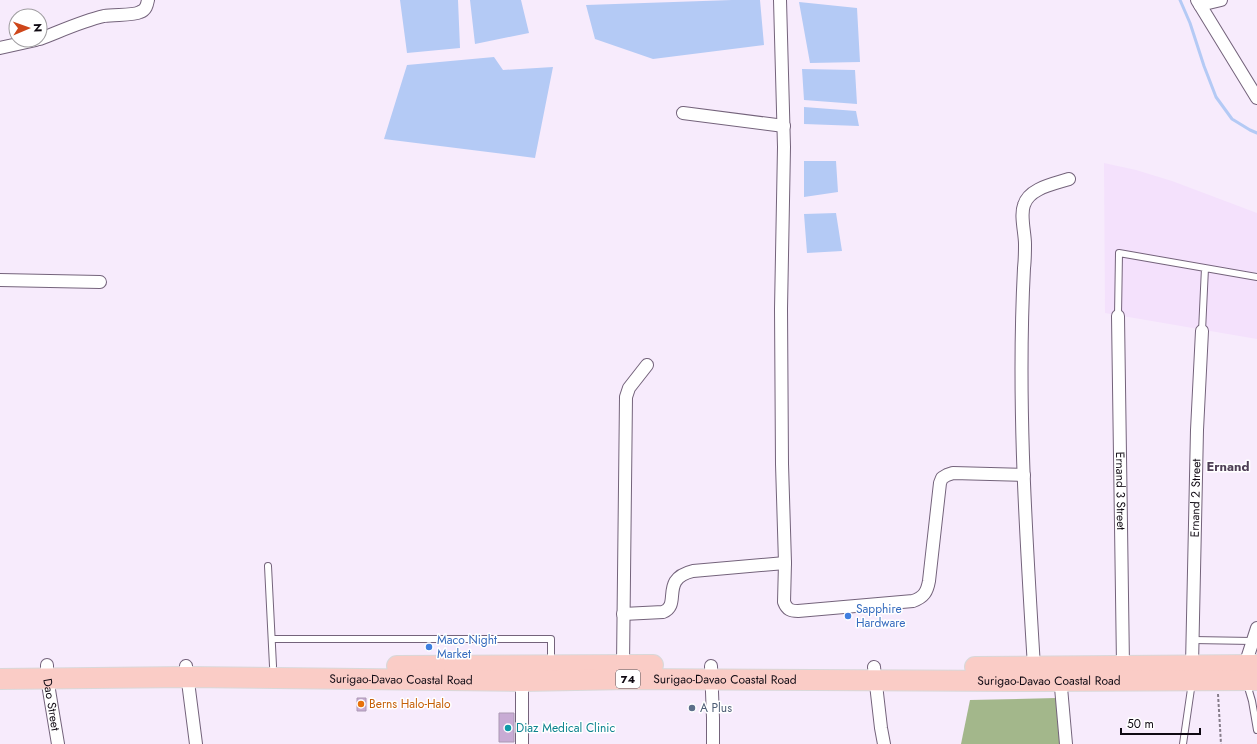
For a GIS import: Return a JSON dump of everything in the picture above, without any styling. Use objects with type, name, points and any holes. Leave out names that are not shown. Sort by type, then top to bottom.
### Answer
[{"type":"highway","name":"Surigao-Davao Coastal Road","points":[[186,672],[273,666],[522,673],[551,666],[623,665],[712,673]]},
{"type":"highway","name":"Surigao-Davao Coastal Road","points":[[875,674],[1034,667],[1060,673],[1123,665],[1192,673],[1218,681],[1251,673]]},
{"type":"highway","name":"Surigao-Davao Coastal Road","points":[[0,666],[47,672],[875,674],[1251,673]]},
{"type":"highway","name":"Surigao-Davao Coastal Road","points":[[0,679],[47,672]]},
{"type":"street","points":[[48,36],[93,18],[139,13],[144,10],[148,0]]},
{"type":"street","points":[[780,0],[784,126],[781,317],[782,464],[785,563],[784,602],[789,610],[798,611],[913,601],[925,595],[928,588],[932,564],[940,483],[942,478],[947,475],[961,473],[1024,475]]},
{"type":"street","points":[[1221,0],[1198,3],[1257,98]]},
{"type":"street","points":[[682,113],[784,126]]},
{"type":"street","points":[[1034,667],[1024,475],[1021,376],[1025,245],[1023,206],[1027,198],[1034,192],[1069,179]]},
{"type":"street","points":[[0,280],[100,282]]},
{"type":"street","name":"Ernand 3 Street","points":[[1118,316],[1123,665]]},
{"type":"street","name":"Ernand 2 Street","points":[[1192,673],[1197,430],[1202,331]]},
{"type":"street","points":[[623,665],[626,397],[629,388],[647,365]]},
{"type":"street","points":[[623,614],[667,611],[670,607],[673,587],[677,577],[684,573],[785,563]]},
{"type":"street","points":[[1251,673],[1252,641],[1257,628]]},
{"type":"street","name":"Dao Street","points":[[47,672],[58,744]]},
{"type":"street","points":[[186,672],[196,744]]},
{"type":"street","points":[[522,673],[522,744]]},
{"type":"street","points":[[712,673],[713,744]]},
{"type":"street","points":[[1060,673],[1066,744]]},
{"type":"street","points":[[875,674],[884,744]]},
{"type":"lane","points":[[1118,316],[1119,253],[1257,277]]},
{"type":"lane","points":[[1202,331],[1205,268]]},
{"type":"lane","points":[[268,566],[273,666]]},
{"type":"lane","points":[[272,639],[551,639],[551,666]]},
{"type":"lane","points":[[1193,640],[1252,641]]},
{"type":"lane","points":[[1183,744],[1192,673]]},
{"type":"lane","points":[[1251,673],[1252,701],[1257,730]]},
{"type":"path","points":[[1218,681],[1221,744]]},
{"type":"shaded area","points":[[1104,163],[1136,170],[1172,181],[1257,213],[1257,339],[1105,313]]},
{"type":"green space","points":[[1056,698],[1061,744],[961,744],[970,700]]},
{"type":"water","points":[[400,0],[458,0],[460,48],[407,53]]},
{"type":"water","points":[[470,0],[521,0],[529,33],[475,44]]},
{"type":"water","points":[[760,0],[764,45],[653,59],[595,39],[586,5]]},
{"type":"water","points":[[799,2],[857,8],[860,62],[810,63]]},
{"type":"water","points":[[494,57],[503,70],[553,67],[535,158],[384,139],[407,65]]},
{"type":"water","points":[[802,69],[855,70],[857,104],[804,100]]},
{"type":"water","points":[[804,107],[856,111],[859,126],[804,124]]},
{"type":"water","points":[[804,161],[836,161],[838,192],[804,197]]},
{"type":"water","points":[[836,213],[842,251],[807,253],[804,214]]},
{"type":"building","points":[[357,698],[366,698],[366,711],[357,711]]},
{"type":"building","name":"Diaz Medical Clinic","points":[[499,713],[514,713],[514,742],[499,742]]},
{"type":"waterway","points":[[1180,0],[1190,23],[1216,97],[1232,119],[1257,133]]},
{"type":"place","name":"Sapphire Hardware","points":[[848,616]]},
{"type":"place","name":"Maco Night Market","points":[[429,647]]},
{"type":"place","name":"Berns Halo-Halo","points":[[361,704]]},
{"type":"place","name":"A Plus","points":[[692,708]]},
{"type":"place","name":"Diaz Medical Clinic","points":[[508,728]]},
{"type":"district","name":"Ernand","points":[[1228,466]]}]
